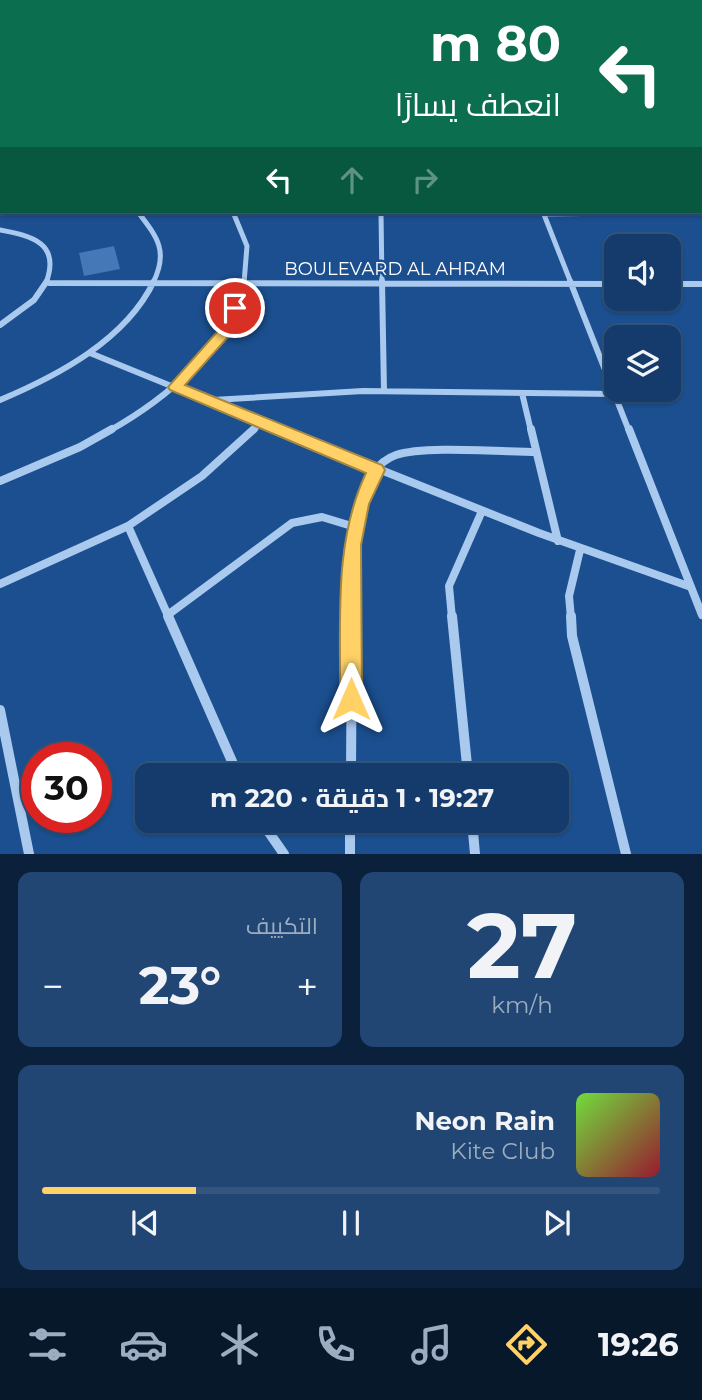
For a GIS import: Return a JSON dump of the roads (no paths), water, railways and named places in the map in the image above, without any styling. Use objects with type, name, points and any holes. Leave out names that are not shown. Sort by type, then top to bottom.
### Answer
[{"type":"street","points":[[0,400],[29,390],[90,353],[132,317],[156,283],[161,257],[156,233],[140,214]]},
{"type":"street","points":[[0,481],[42,466],[116,427],[175,387],[224,333],[247,283],[247,243],[234,214]]},
{"type":"street","points":[[381,214],[384,391]]},
{"type":"street","points":[[543,214],[604,366]]},
{"type":"street","points":[[0,230],[20,234],[42,245],[53,262],[49,283],[24,310],[0,325]]},
{"type":"street","name":"BOULEVARD AL AHRAM","points":[[49,283],[604,284]]},
{"type":"street","points":[[681,284],[702,284]]},
{"type":"street","points":[[90,353],[580,550],[691,587]]},
{"type":"street","points":[[212,400],[261,395],[384,391],[604,394]]},
{"type":"street","points":[[522,393],[558,541]]},
{"type":"street","points":[[618,402],[702,615]]},
{"type":"street","points":[[0,584],[128,526],[202,476],[262,422]]},
{"type":"street","points":[[351,763],[355,527],[360,504],[376,470],[394,455],[414,451],[536,453]]},
{"type":"street","points":[[467,763],[449,586],[482,511]]},
{"type":"street","points":[[169,614],[292,523],[322,517],[355,527]]},
{"type":"street","points":[[128,526],[169,614],[232,763]]},
{"type":"street","points":[[580,550],[569,596],[572,636],[626,854]]},
{"type":"street","points":[[0,710],[29,854]]},
{"type":"street","points":[[269,833],[284,854]]},
{"type":"street","points":[[350,833],[350,854]]},
{"type":"street","points":[[473,833],[475,854]]}]
